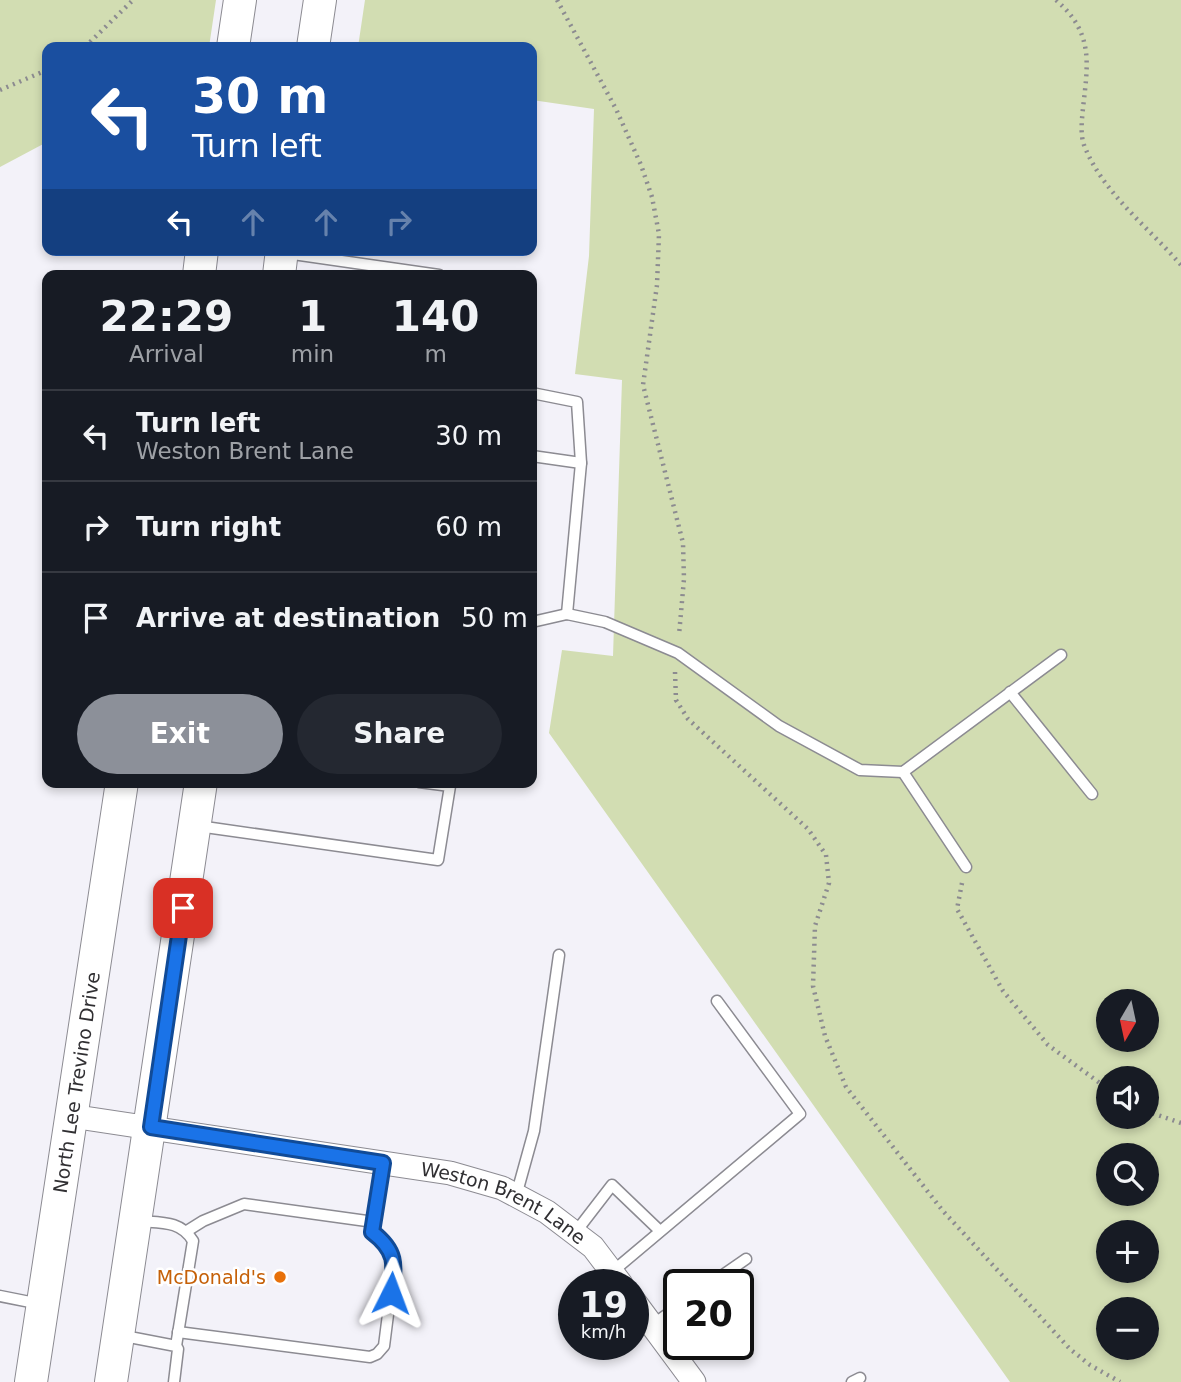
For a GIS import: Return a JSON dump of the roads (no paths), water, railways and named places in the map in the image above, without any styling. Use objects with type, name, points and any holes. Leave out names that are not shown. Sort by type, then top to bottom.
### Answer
[{"type":"main road","points":[[234,42],[240,0]]},
{"type":"main road","points":[[314,42],[320,0]]},
{"type":"main road","name":"North Lee Trevino Drive","points":[[31,1382],[121,788]]},
{"type":"main road","points":[[111,1382],[200,788]]},
{"type":"street","name":"Weston Brent Lane","points":[[71,1116],[450,1173],[502,1188],[547,1212],[593,1247],[610,1269]]},
{"type":"street","points":[[649,1321],[694,1382]]},
{"type":"lane","points":[[281,259],[368,270]]},
{"type":"lane","points":[[537,394],[577,402],[581,463],[567,614]]},
{"type":"lane","points":[[537,457],[581,463]]},
{"type":"lane","points":[[537,621],[567,614],[605,622],[678,653],[779,726],[860,770],[903,772],[1061,655]]},
{"type":"lane","points":[[1010,692],[1092,794]]},
{"type":"lane","points":[[903,772],[966,867]]},
{"type":"lane","points":[[195,826],[438,860],[450,788]]},
{"type":"lane","points":[[516,1196],[534,1130],[559,955]]},
{"type":"lane","points":[[625,1269],[660,1231],[800,1114],[717,1001]]},
{"type":"lane","points":[[178,1332],[370,1357],[377,1354],[384,1346],[394,1267],[390,1250],[372,1232],[383,1163]]},
{"type":"lane","points":[[575,1233],[612,1185],[660,1231]]},
{"type":"lane","points":[[187,1231],[203,1221],[244,1204],[374,1222]]},
{"type":"lane","points":[[136,1221],[175,1224],[187,1231],[193,1241],[176,1346],[178,1349],[174,1382]]},
{"type":"lane","points":[[732,1269],[746,1259]]},
{"type":"lane","points":[[0,1296],[43,1304]]},
{"type":"lane","points":[[652,1325],[663,1317]]},
{"type":"lane","points":[[118,1335],[176,1346]]},
{"type":"place","name":"McDonald's","points":[[280,1277]]}]
